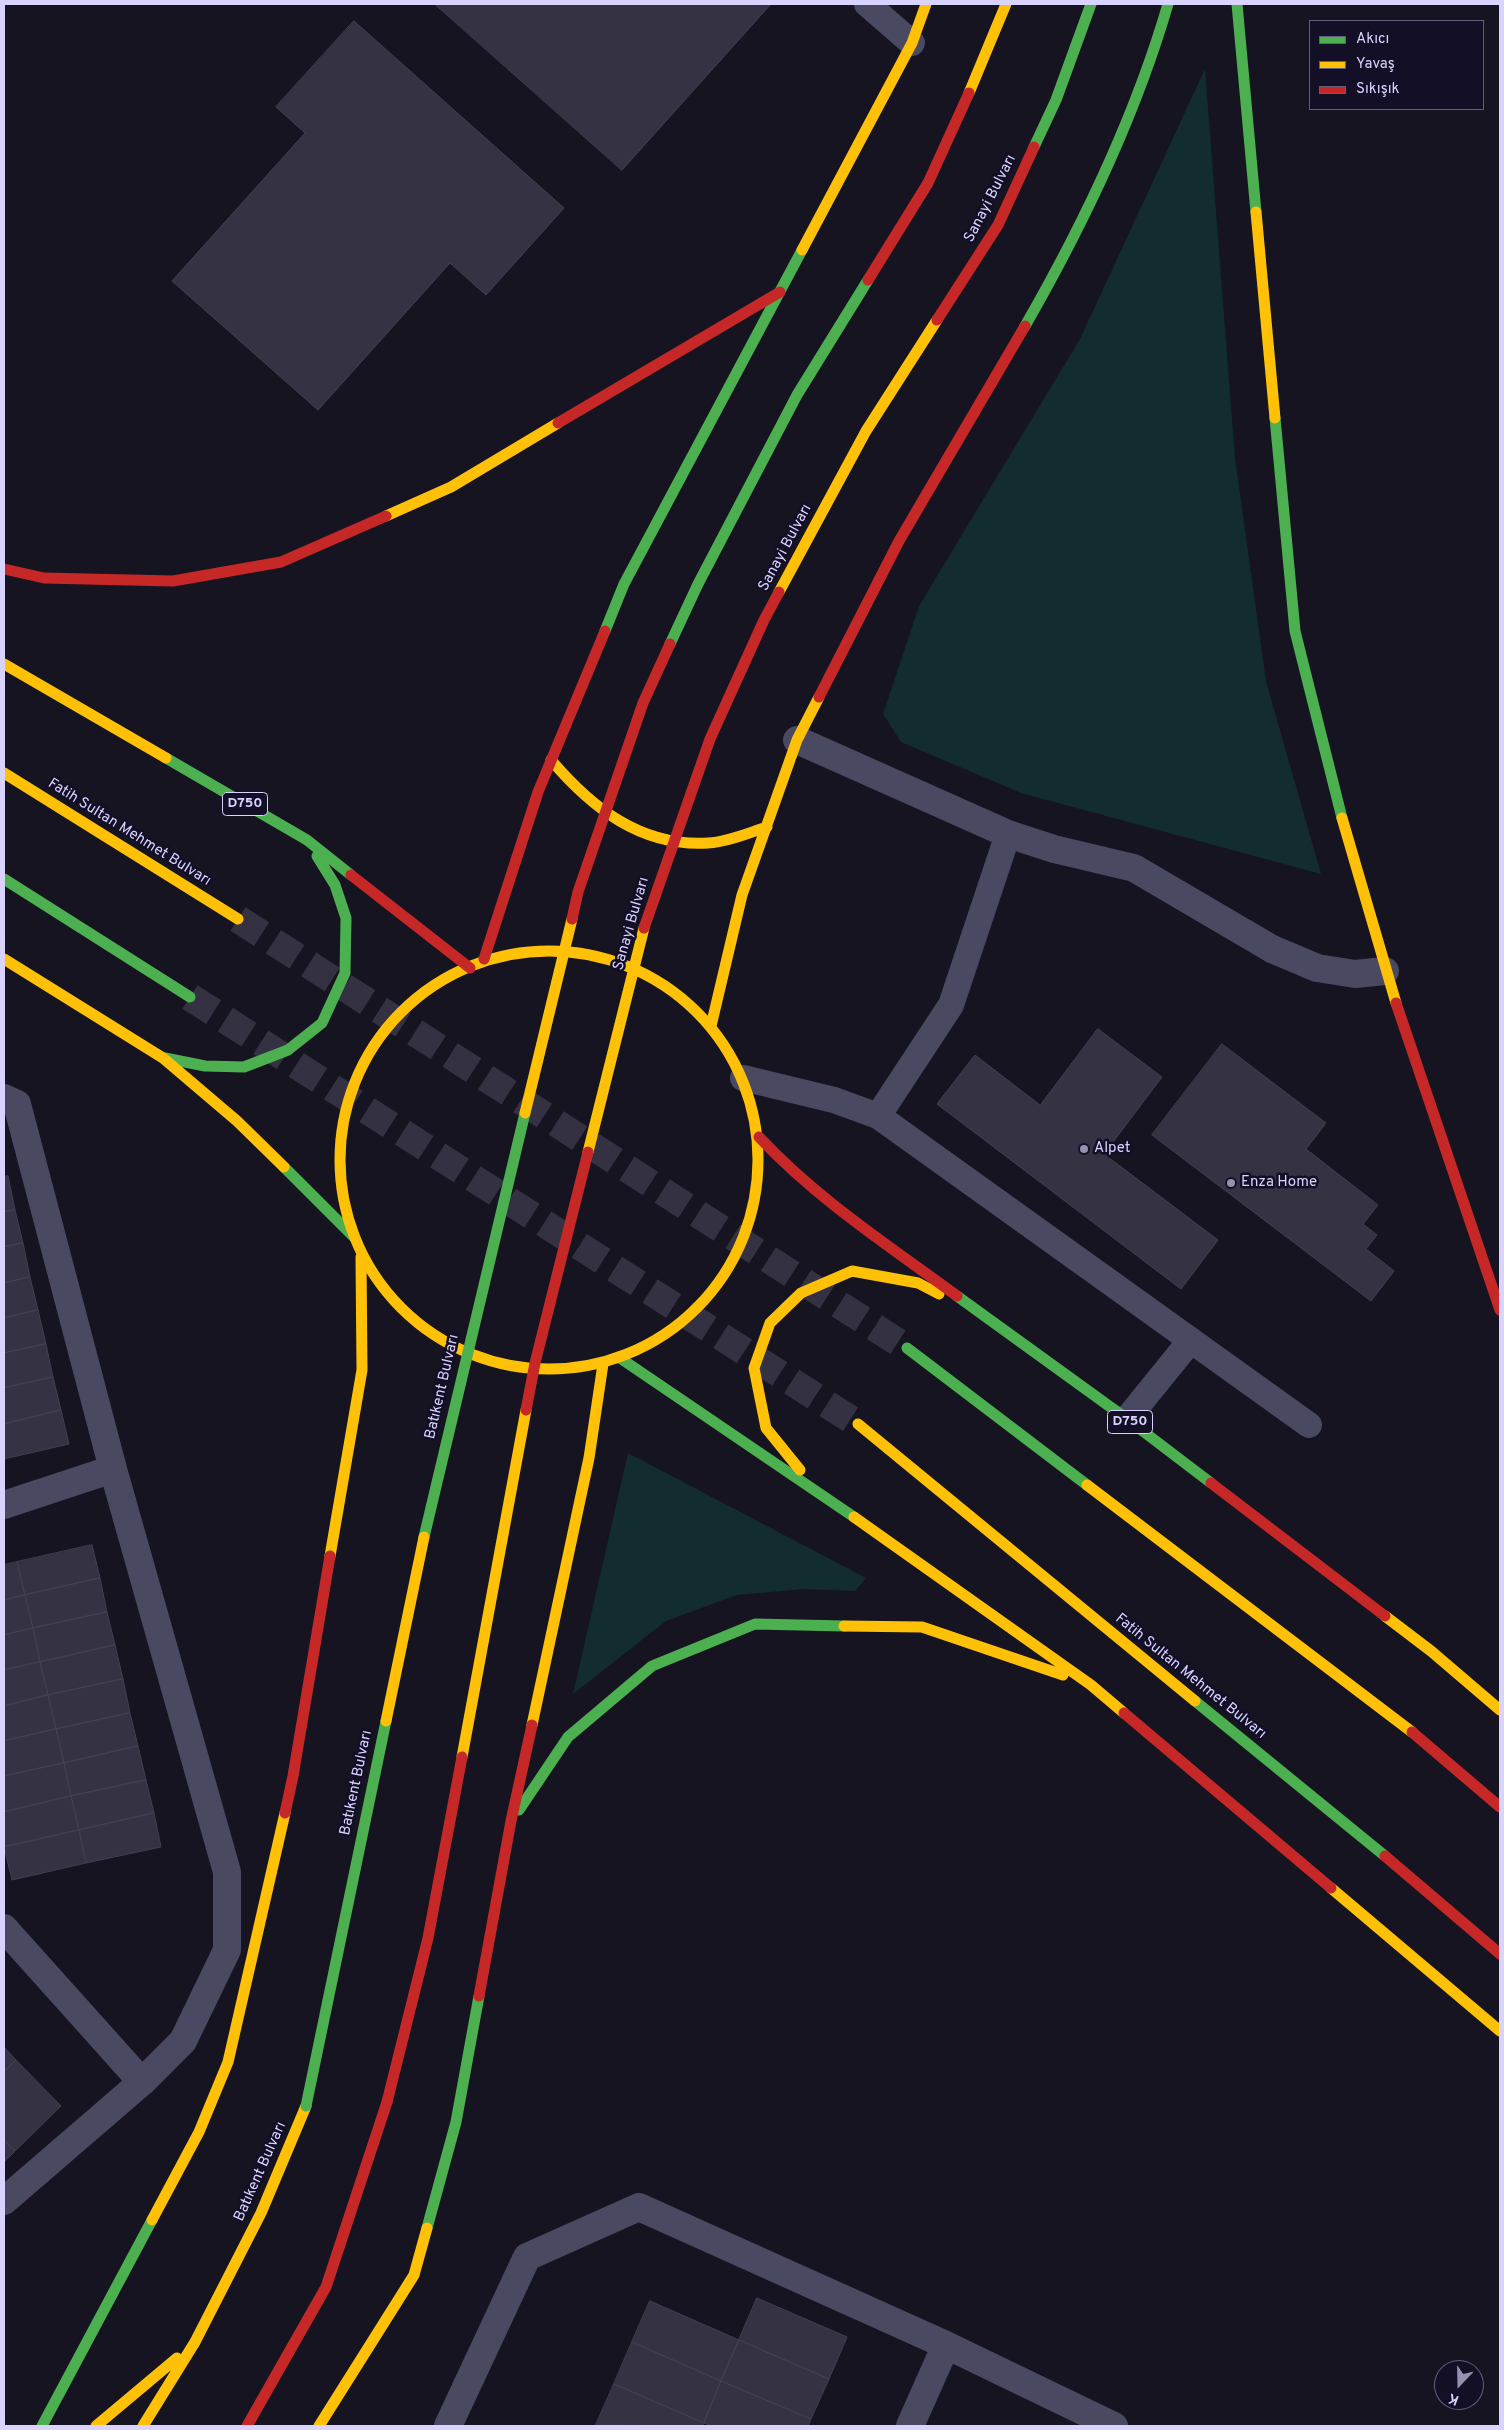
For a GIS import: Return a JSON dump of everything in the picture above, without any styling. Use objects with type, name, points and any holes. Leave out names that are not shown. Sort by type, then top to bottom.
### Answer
[{"type":"main road","points":[[484,960],[538,792],[624,584],[912,43],[926,4]]},
{"type":"main road","name":"Batıkent Bulvarı","points":[[143,2426],[195,2342],[261,2213],[306,2106],[423,1543],[523,1117],[578,892],[643,703],[698,584],[797,395],[928,183],[987,54],[1006,4]]},
{"type":"main road","name":"Sanayi Bulvarı","points":[[247,2426],[326,2287],[387,2102],[428,1938],[535,1363],[646,920],[710,739],[764,620],[866,432],[998,226],[1056,100],[1091,4]]},
{"type":"main road","points":[[711,1026],[742,895],[797,740],[899,541],[1060,266],[1120,134],[1155,48],[1168,4]]},
{"type":"main road","points":[[1237,4],[1295,631],[1345,831],[1384,971],[1500,1310]]},
{"type":"main road","points":[[4,569],[44,578],[173,581],[282,562],[451,487],[780,292]]},
{"type":"main road","name":"D750","points":[[4,664],[307,840],[470,968]]},
{"type":"main road","points":[[551,760],[571,784],[600,811],[636,832],[670,840],[707,843],[737,837],[767,827]]},
{"type":"main road","name":"Fatih Sultan Mehmet Bulvarı","points":[[4,773],[238,919]]},
{"type":"main road","points":[[163,1058],[205,1066],[244,1067],[288,1050],[322,1024],[345,973],[346,918],[335,885],[307,840]]},
{"type":"main road","points":[[4,879],[190,997]]},
{"type":"main road","points":[[42,2426],[199,2132],[228,2062],[293,1776],[360,1379],[361,1257],[340,1187],[343,1114],[371,1047],[420,994],[484,960],[535,951],[589,954],[656,979],[711,1026],[743,1078],[759,1137],[754,1209],[726,1276],[676,1328],[620,1358],[603,1364],[550,1372],[468,1354],[406,1314],[361,1257]]},
{"type":"main road","points":[[4,958],[163,1058],[237,1121],[356,1240]]},
{"type":"main road","name":"D750","points":[[759,1137],[789,1169],[821,1196],[1127,1419],[1431,1651],[1500,1710]]},
{"type":"main road","points":[[855,1518],[802,1473],[766,1428],[754,1368],[770,1323],[801,1293],[852,1271],[918,1283],[992,1320]]},
{"type":"main road","points":[[907,1348],[1405,1726],[1500,1806]]},
{"type":"main road","points":[[620,1358],[855,1518],[1091,1685],[1500,2031]]},
{"type":"main road","points":[[319,2426],[414,2275],[456,2122],[511,1821],[589,1458],[603,1364]]},
{"type":"main road","name":"Fatih Sultan Mehmet Bulvarı","points":[[858,1424],[1452,1911],[1500,1954]]},
{"type":"main road","points":[[511,1821],[568,1738],[652,1666],[755,1624],[922,1627],[1091,1685]]},
{"type":"main road","points":[[96,2426],[195,2342]]},
{"type":"street","points":[[797,740],[1008,834],[1054,850],[1134,868],[1272,949],[1317,968],[1355,974],[1384,971]]},
{"type":"street","points":[[4,1098],[17,1104],[112,1469],[227,1872],[228,1950],[183,2042],[142,2082],[4,2201]]},
{"type":"street","points":[[4,1505],[112,1469]]},
{"type":"street","points":[[4,1928],[142,2082]]},
{"type":"street","points":[[448,2426],[527,2257],[639,2207],[946,2345],[1114,2426]]},
{"type":"street","points":[[910,2426],[946,2345]]},
{"type":"lane","points":[[867,4],[912,43]]},
{"type":"lane","points":[[878,1116],[951,1005],[1008,834]]},
{"type":"lane","points":[[743,1078],[834,1100],[878,1116],[1309,1425]]},
{"type":"lane","points":[[1127,1419],[1191,1340]]},
{"type":"green space","points":[[1205,69],[1235,458],[1266,681],[1321,874],[1021,793],[901,742],[883,714],[919,606],[1080,339]]},
{"type":"green space","points":[[628,1453],[866,1578],[855,1591],[803,1589],[737,1595],[666,1621],[573,1694]]},
{"type":"building","points":[[435,4],[771,4],[622,170]]},
{"type":"building","points":[[354,21],[564,208],[486,295],[450,263],[318,410],[172,281],[305,133],[276,107]]},
{"type":"building","points":[[1098,1029],[1162,1077],[1104,1154],[1218,1240],[1181,1289],[937,1104],[975,1055],[1040,1105]]},
{"type":"building","points":[[1222,1044],[1326,1123],[1306,1149],[1378,1205],[1363,1224],[1377,1235],[1366,1249],[1394,1271],[1371,1301],[1152,1135]]},
{"type":"building","points":[[8,1176],[15,1210],[4,1212],[4,1177]]},
{"type":"building","points":[[15,1210],[23,1243],[4,1247],[4,1212]]},
{"type":"building","points":[[23,1243],[30,1277],[4,1283],[4,1247]]},
{"type":"building","points":[[30,1277],[38,1310],[4,1318],[4,1283]]},
{"type":"building","points":[[38,1310],[46,1344],[4,1353],[4,1318]]},
{"type":"building","points":[[46,1344],[53,1377],[4,1388],[4,1353]]},
{"type":"building","points":[[53,1377],[61,1410],[4,1424],[4,1388]]},
{"type":"building","points":[[61,1410],[69,1444],[4,1459],[4,1424]]},
{"type":"building","points":[[92,1545],[100,1578],[25,1595],[17,1562]]},
{"type":"building","points":[[17,1562],[25,1595],[4,1600],[4,1565]]},
{"type":"building","points":[[100,1578],[107,1612],[33,1628],[25,1595]]},
{"type":"building","points":[[25,1595],[33,1628],[4,1635],[4,1600]]},
{"type":"building","points":[[107,1612],[115,1645],[40,1662],[33,1628]]},
{"type":"building","points":[[33,1628],[40,1662],[4,1670],[4,1635]]},
{"type":"building","points":[[115,1645],[123,1679],[48,1695],[40,1662]]},
{"type":"building","points":[[40,1662],[48,1695],[4,1706],[4,1670]]},
{"type":"building","points":[[123,1679],[130,1713],[56,1729],[48,1695]]},
{"type":"building","points":[[48,1695],[56,1729],[4,1741],[4,1706]]},
{"type":"building","points":[[130,1713],[138,1746],[64,1763],[56,1729]]},
{"type":"building","points":[[56,1729],[64,1763],[4,1776],[4,1741]]},
{"type":"building","points":[[138,1746],[146,1780],[71,1796],[64,1763]]},
{"type":"building","points":[[64,1763],[71,1796],[4,1812],[4,1776]]},
{"type":"building","points":[[146,1780],[154,1813],[79,1830],[71,1796]]},
{"type":"building","points":[[71,1796],[79,1830],[4,1847],[4,1812]]},
{"type":"building","points":[[154,1813],[161,1847],[86,1863],[79,1830]]},
{"type":"building","points":[[79,1830],[86,1863],[12,1880],[4,1847]]},
{"type":"building","points":[[4,2047],[16,2060],[4,2072]]},
{"type":"building","points":[[16,2060],[61,2106],[15,2151],[4,2140],[4,2072]]},
{"type":"building","points":[[4,2140],[15,2151],[4,2162]]},
{"type":"building","points":[[757,2298],[847,2337],[829,2379],[739,2340]]},
{"type":"building","points":[[650,2301],[739,2340],[721,2381],[632,2342]]},
{"type":"building","points":[[739,2340],[829,2379],[811,2419],[721,2381]]},
{"type":"building","points":[[632,2342],[721,2381],[704,2423],[614,2384]]},
{"type":"building","points":[[721,2381],[811,2419],[808,2426],[712,2426],[704,2423]]},
{"type":"building","points":[[614,2384],[704,2423],[702,2426],[596,2425]]},
{"type":"tunnel","points":[[238,919],[907,1348]]},
{"type":"tunnel","points":[[190,997],[858,1424]]},
{"type":"traffic: fast","points":[[1034,147],[1056,100],[1091,4]]},
{"type":"traffic: fast","points":[[1025,326],[1067,249],[1106,169],[1140,87],[1168,4]]},
{"type":"traffic: fast","points":[[1237,4],[1256,212]]},
{"type":"traffic: fast","points":[[605,631],[624,584],[802,250]]},
{"type":"traffic: fast","points":[[670,644],[698,584],[797,395],[868,280]]},
{"type":"traffic: fast","points":[[1275,418],[1295,631],[1342,818]]},
{"type":"traffic: fast","points":[[166,758],[307,840],[351,875]]},
{"type":"traffic: fast","points":[[165,1058],[205,1066],[244,1067],[288,1050],[322,1023],[345,973],[346,918],[335,885],[317,856]]},
{"type":"traffic: fast","points":[[4,879],[190,997]]},
{"type":"traffic: fast","points":[[424,1537],[525,1113]]},
{"type":"traffic: fast","points":[[284,1167],[353,1236]]},
{"type":"traffic: fast","points":[[957,1296],[1127,1419],[1211,1483]]},
{"type":"traffic: fast","points":[[907,1348],[1087,1485]]},
{"type":"traffic: fast","points":[[620,1358],[854,1517]]},
{"type":"traffic: fast","points":[[519,1810],[568,1737],[652,1666],[755,1624],[844,1626]]},
{"type":"traffic: fast","points":[[1195,1701],[1385,1856]]},
{"type":"traffic: fast","points":[[306,2106],[386,1721]]},
{"type":"traffic: fast","points":[[427,2228],[456,2122],[479,1996]]},
{"type":"traffic: fast","points":[[42,2426],[152,2220]]},
{"type":"traffic: slow","points":[[802,250],[912,43],[926,4]]},
{"type":"traffic: slow","points":[[969,93],[1006,4]]},
{"type":"traffic: slow","points":[[1256,212],[1275,418]]},
{"type":"traffic: slow","points":[[779,592],[866,431],[937,320]]},
{"type":"traffic: slow","points":[[386,516],[451,487],[558,423]]},
{"type":"traffic: slow","points":[[4,664],[166,758]]},
{"type":"traffic: slow","points":[[711,1026],[742,895],[797,740],[819,697]]},
{"type":"traffic: slow","points":[[551,760],[583,794],[601,808],[620,821],[640,831],[661,838],[684,843],[708,843],[730,839],[767,827]]},
{"type":"traffic: slow","points":[[4,773],[238,919]]},
{"type":"traffic: slow","points":[[1342,818],[1396,1003]]},
{"type":"traffic: slow","points":[[525,1113],[572,919]]},
{"type":"traffic: slow","points":[[588,1152],[644,928]]},
{"type":"traffic: slow","points":[[549,951],[590,955],[629,967],[665,986],[697,1012],[723,1044],[742,1080],[754,1119],[758,1160],[754,1201],[742,1240],[723,1276],[697,1308],[665,1334],[629,1353],[590,1365],[549,1369],[508,1365],[469,1353],[433,1334],[401,1308],[375,1276],[356,1240],[344,1201],[340,1160],[344,1119],[356,1080],[375,1044],[401,1012],[433,986],[469,967],[508,955],[549,951]]},
{"type":"traffic: slow","points":[[4,959],[163,1058],[237,1121],[284,1167]]},
{"type":"traffic: slow","points":[[330,1556],[362,1370],[361,1257]]},
{"type":"traffic: slow","points":[[800,1470],[766,1428],[754,1368],[770,1323],[801,1293],[852,1271],[918,1283],[939,1294]]},
{"type":"traffic: slow","points":[[532,1725],[589,1458],[603,1364]]},
{"type":"traffic: slow","points":[[462,1757],[526,1410]]},
{"type":"traffic: slow","points":[[858,1424],[1195,1701]]},
{"type":"traffic: slow","points":[[1087,1485],[1412,1732]]},
{"type":"traffic: slow","points":[[854,1517],[1091,1685],[1124,1713]]},
{"type":"traffic: slow","points":[[386,1721],[424,1537]]},
{"type":"traffic: slow","points":[[1385,1616],[1431,1651],[1500,1710]]},
{"type":"traffic: slow","points":[[844,1626],[922,1627],[1063,1675]]},
{"type":"traffic: slow","points":[[152,2220],[199,2132],[228,2062],[285,1813]]},
{"type":"traffic: slow","points":[[1331,1888],[1500,2031]]},
{"type":"traffic: slow","points":[[143,2426],[195,2342],[261,2213],[306,2106]]},
{"type":"traffic: slow","points":[[319,2426],[414,2275],[427,2228]]},
{"type":"traffic: slow","points":[[96,2426],[177,2358]]},
{"type":"traffic: jam","points":[[868,280],[928,183],[969,93]]},
{"type":"traffic: jam","points":[[937,320],[998,225],[1034,147]]},
{"type":"traffic: jam","points":[[558,423],[780,292]]},
{"type":"traffic: jam","points":[[819,697],[899,541],[1025,326]]},
{"type":"traffic: jam","points":[[4,569],[44,578],[173,581],[281,562],[386,516]]},
{"type":"traffic: jam","points":[[644,928],[710,739],[764,620],[779,592]]},
{"type":"traffic: jam","points":[[484,959],[538,792],[605,631]]},
{"type":"traffic: jam","points":[[572,919],[578,892],[643,703],[670,644]]},
{"type":"traffic: jam","points":[[351,875],[470,968]]},
{"type":"traffic: jam","points":[[1396,1003],[1500,1310]]},
{"type":"traffic: jam","points":[[759,1137],[829,1202],[957,1296]]},
{"type":"traffic: jam","points":[[526,1410],[535,1363],[588,1152]]},
{"type":"traffic: jam","points":[[1211,1483],[1385,1616]]},
{"type":"traffic: jam","points":[[285,1813],[330,1556]]},
{"type":"traffic: jam","points":[[1124,1713],[1331,1888]]},
{"type":"traffic: jam","points":[[479,1996],[511,1821],[532,1725]]},
{"type":"traffic: jam","points":[[1412,1732],[1500,1807]]},
{"type":"traffic: jam","points":[[387,2102],[428,1938],[462,1757]]},
{"type":"traffic: jam","points":[[1385,1856],[1500,1954]]},
{"type":"traffic: jam","points":[[247,2426],[326,2287],[387,2102]]},
{"type":"place","name":"Alpet","points":[[1084,1149]]},
{"type":"place","name":"Enza Home","points":[[1231,1183]]}]
